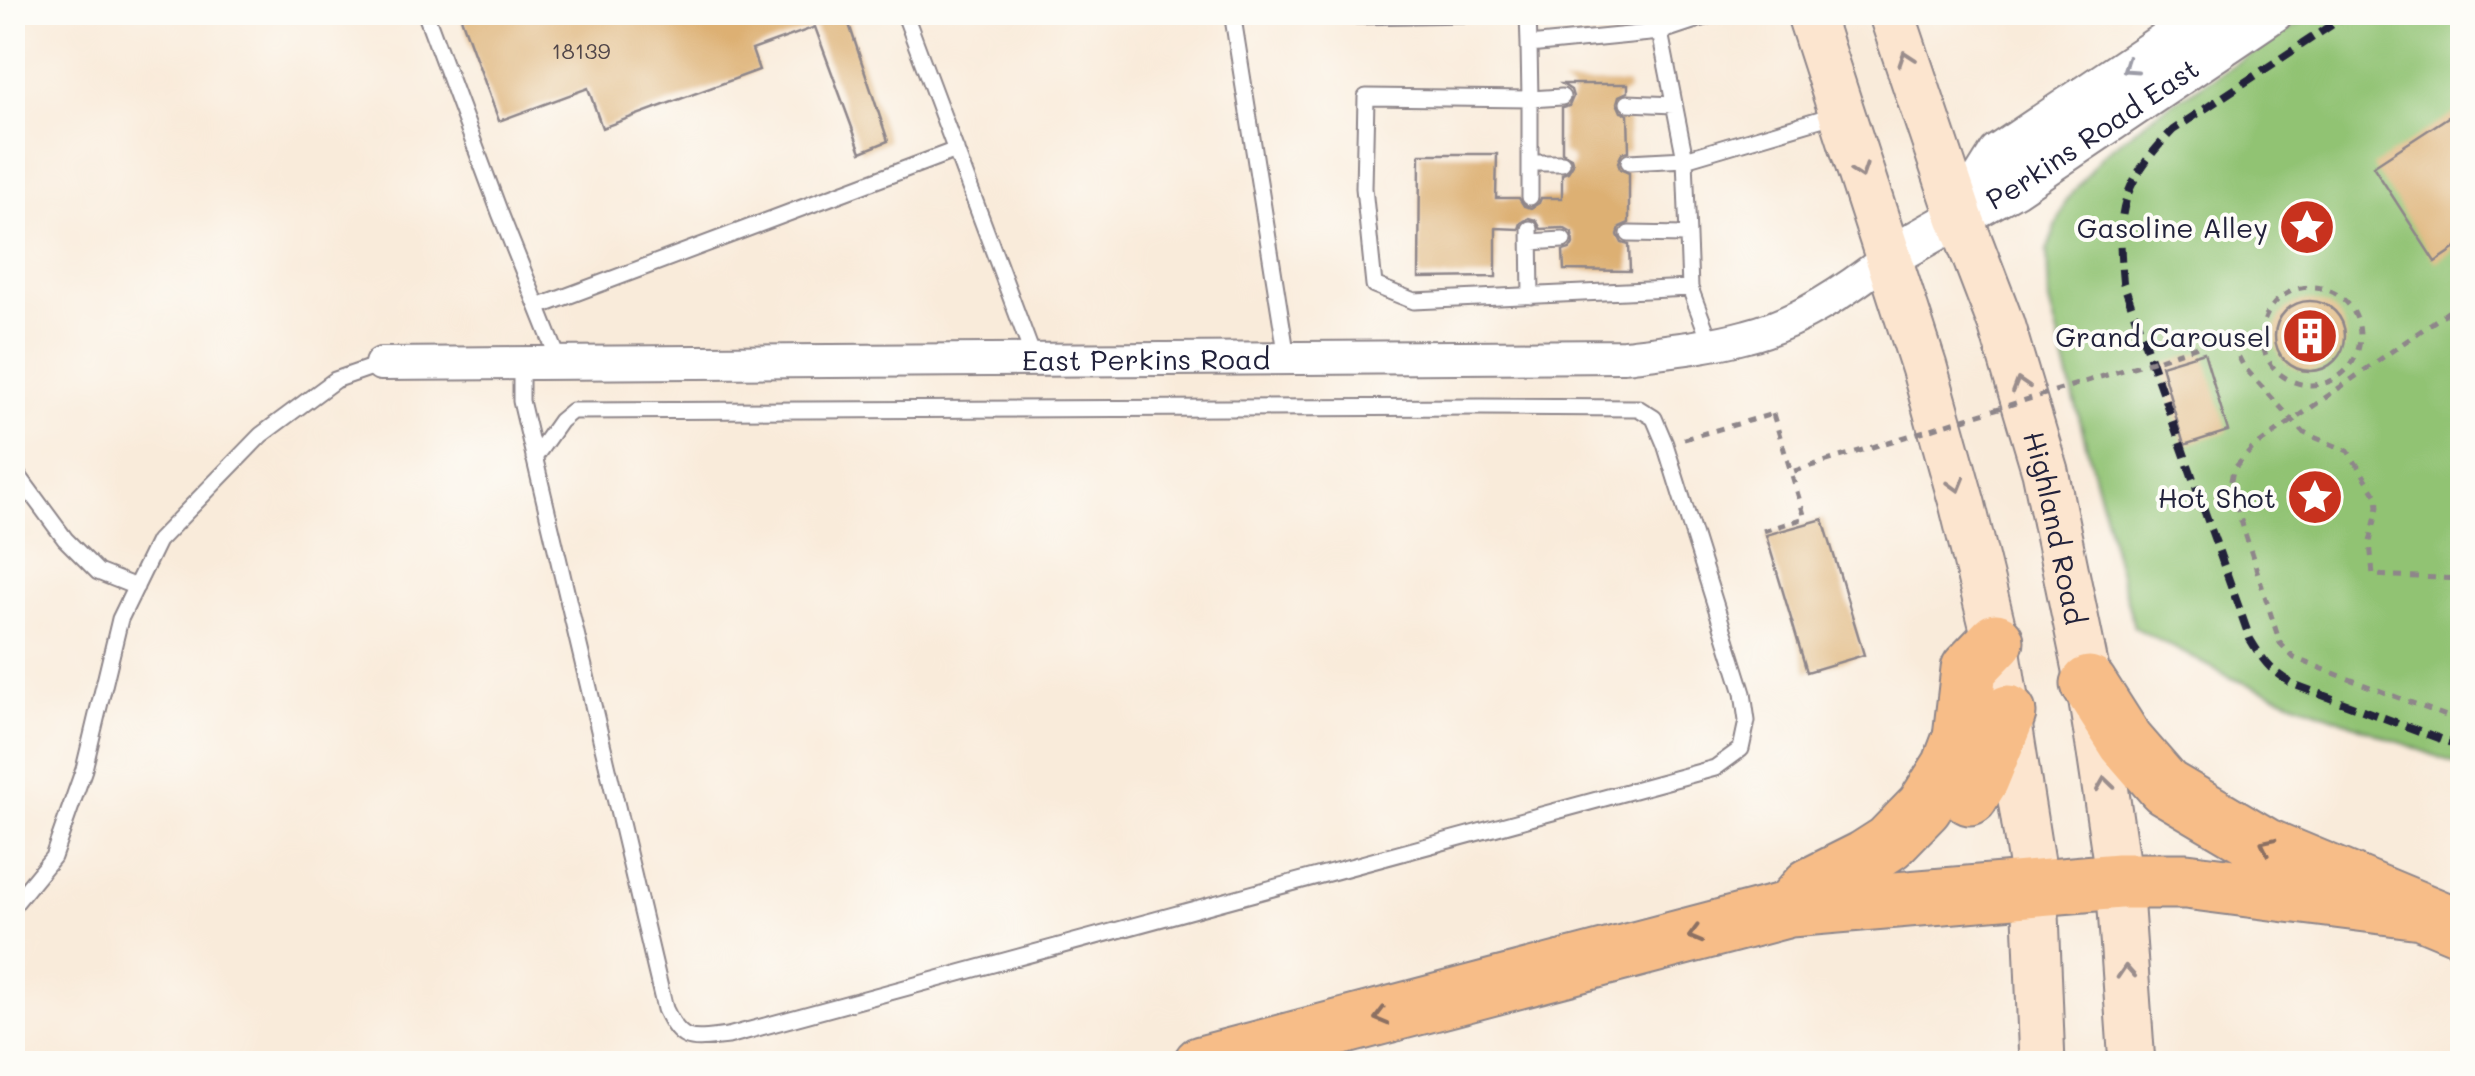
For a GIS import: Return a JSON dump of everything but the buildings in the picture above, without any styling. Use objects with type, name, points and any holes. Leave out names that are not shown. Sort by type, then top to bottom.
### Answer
[{"type":"highway","points":[[1790,909],[1810,886],[1889,842],[1924,807],[1950,766],[1961,737],[1968,669],[1996,640]]},
{"type":"highway","points":[[2090,684],[2126,742],[2165,788],[2265,846],[2442,920]]},
{"type":"highway","points":[[1850,903],[1910,868],[1954,821],[1981,779],[2008,714]]},
{"type":"highway","points":[[1201,1064],[1790,909],[2119,881],[2186,881],[2442,920]]},
{"type":"main road","points":[[1809,12],[1924,367],[1996,640],[2035,888],[2042,1064]]},
{"type":"main road","name":"Highland Road","points":[[1891,12],[2001,324],[2045,470],[2090,684],[2119,881],[2132,1064]]},
{"type":"street","name":"Perkins Road East","points":[[1960,216],[1999,154],[2210,12]]},
{"type":"street","name":"Perkins Road East","points":[[1889,257],[2015,186],[2273,12]]},
{"type":"street","name":"East Perkins Road","points":[[381,364],[1624,356],[1750,336],[1802,315],[1889,257]]},
{"type":"lane","points":[[425,12],[560,362]]},
{"type":"lane","points":[[904,12],[1034,359]]},
{"type":"lane","points":[[1232,12],[1287,358]]},
{"type":"lane","points":[[1529,45],[1660,32],[1720,12]]},
{"type":"lane","points":[[1356,16],[1528,13],[1530,197]]},
{"type":"lane","points":[[1660,32],[1685,159],[1690,288],[1711,344]]},
{"type":"lane","points":[[1562,98],[1366,97],[1364,188],[1374,285],[1414,302],[1690,288]]},
{"type":"lane","points":[[1628,102],[1674,105]]},
{"type":"lane","points":[[1629,162],[1685,159],[1840,113]]},
{"type":"lane","points":[[538,308],[956,150]]},
{"type":"lane","points":[[1530,164],[1562,163]]},
{"type":"lane","points":[[1629,234],[1686,235]]},
{"type":"lane","points":[[1531,296],[1530,235],[1563,240]]},
{"type":"lane","points":[[521,363],[521,400],[534,458],[664,1009],[675,1030],[693,1040],[766,1026],[1716,768],[1741,749],[1747,721],[1743,693],[1665,444],[1654,418],[1638,408],[572,412],[560,421],[534,458]]},
{"type":"lane","points":[[12,907],[53,858],[84,768],[120,619],[158,540],[261,434],[335,380],[381,364]]},
{"type":"lane","points":[[12,466],[65,539],[98,572],[136,587]]},
{"type":"path","points":[[2301,287],[2333,291],[2356,314],[2360,347],[2353,362],[2336,378],[2313,386],[2297,384],[2271,366],[2261,334],[2264,318],[2285,294],[2301,287]]},
{"type":"path","points":[[2462,302],[2252,448],[2234,470],[2230,486],[2280,643],[2294,658],[2462,722]]},
{"type":"path","points":[[1791,472],[2228,336],[2244,367],[2304,432],[2348,450],[2376,496],[2378,507],[2370,542],[2373,575],[2462,579]]},
{"type":"path","points":[[2336,378],[2342,387]]},
{"type":"path","points":[[1665,444],[1773,414],[1805,518],[1763,530]]},
{"type":"green space","points":[[2316,13],[2462,13],[2462,766],[2232,678],[2134,627],[2049,302],[2047,251],[2065,203],[2102,155],[2158,112]]},
{"type":"railway","points":[[2351,12],[2173,130],[2156,149],[2126,199],[2121,235],[2123,282],[2250,639],[2260,654],[2274,671],[2295,685],[2462,747]]},
{"type":"place","name":"Gasoline Alley","points":[[2307,227]]},
{"type":"place","name":"Grand Carousel","points":[[2310,336]]},
{"type":"place","name":"Hot Shot","points":[[2315,497]]}]
